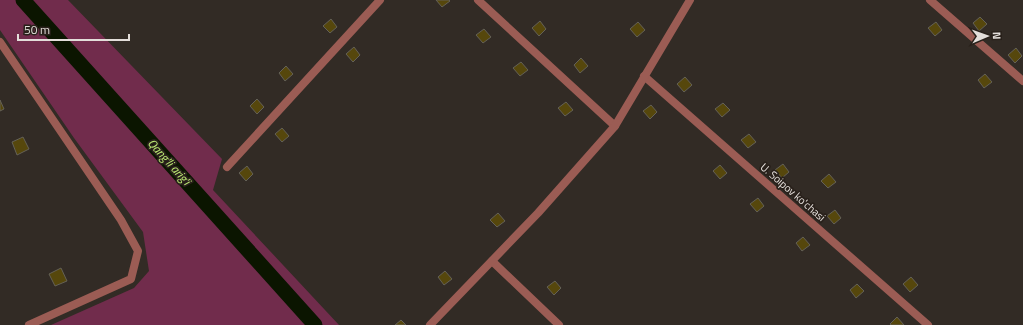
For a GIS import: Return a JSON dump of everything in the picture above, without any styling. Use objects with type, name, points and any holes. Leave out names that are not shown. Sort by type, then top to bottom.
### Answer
[{"type":"street","points":[[227,166],[380,0]]},
{"type":"street","points":[[478,0],[615,126]]},
{"type":"street","points":[[430,325],[538,213],[615,126],[690,0]]},
{"type":"street","points":[[930,0],[1023,81]]},
{"type":"street","points":[[0,42],[121,220],[138,251],[131,279],[29,325]]},
{"type":"street","name":"U. Soipov ko'chasi","points":[[644,76],[928,325]]},
{"type":"street","points":[[492,261],[559,325]]},
{"type":"shaded area","points":[[0,0],[68,0],[222,159],[213,190],[339,325],[51,325],[134,288],[149,271],[143,232],[74,138],[0,30]]},
{"type":"building","points":[[436,0],[449,0],[450,1],[442,7]]},
{"type":"building","points":[[980,17],[987,24],[979,31],[973,23]]},
{"type":"building","points":[[331,19],[337,27],[330,33],[323,26]]},
{"type":"building","points":[[540,21],[546,29],[539,36],[532,28]]},
{"type":"building","points":[[638,22],[645,30],[637,37],[630,29]]},
{"type":"building","points":[[936,22],[942,30],[935,36],[928,28]]},
{"type":"building","points":[[484,29],[491,37],[483,43],[476,35]]},
{"type":"building","points":[[354,47],[360,55],[353,62],[346,54]]},
{"type":"building","points":[[1016,48],[1022,56],[1015,63],[1008,55]]},
{"type":"building","points":[[581,58],[588,66],[580,73],[574,65]]},
{"type":"building","points":[[521,62],[528,70],[520,76],[513,68]]},
{"type":"building","points":[[286,66],[293,74],[285,81],[279,73]]},
{"type":"building","points":[[985,74],[992,82],[984,88],[978,80]]},
{"type":"building","points":[[685,77],[692,85],[684,92],[677,84]]},
{"type":"building","points":[[257,99],[264,107],[257,114],[250,106]]},
{"type":"building","points":[[0,100],[4,109],[0,111]]},
{"type":"building","points":[[566,102],[573,110],[565,116],[558,108]]},
{"type":"building","points":[[723,103],[730,110],[722,117],[715,109]]},
{"type":"building","points":[[651,105],[657,112],[650,119],[643,111]]},
{"type":"building","points":[[282,128],[289,136],[282,142],[275,134]]},
{"type":"building","points":[[749,134],[756,142],[748,148],[741,140]]},
{"type":"building","points":[[23,137],[29,149],[17,155],[12,142]]},
{"type":"building","points":[[783,164],[789,172],[782,178],[775,170]]},
{"type":"building","points":[[720,165],[727,173],[720,179],[713,171]]},
{"type":"building","points":[[247,166],[253,174],[246,181],[239,173]]},
{"type":"building","points":[[829,174],[836,182],[828,188],[821,181]]},
{"type":"building","points":[[758,198],[764,206],[757,212],[750,204]]},
{"type":"building","points":[[835,210],[841,218],[834,224],[827,216]]},
{"type":"building","points":[[498,213],[505,221],[497,227],[490,220]]},
{"type":"building","points":[[803,237],[810,245],[802,251],[796,243]]},
{"type":"building","points":[[61,268],[67,281],[55,286],[49,274]]},
{"type":"building","points":[[445,271],[452,279],[444,285],[438,277]]},
{"type":"building","points":[[911,277],[918,285],[910,292],[903,284]]},
{"type":"building","points":[[555,281],[561,288],[554,295],[547,287]]},
{"type":"building","points":[[857,284],[864,291],[856,298],[850,290]]},
{"type":"building","points":[[897,317],[904,325],[890,324]]},
{"type":"building","points":[[401,320],[406,325],[395,325]]},
{"type":"waterway","name":"Qang'li arig'i","points":[[23,0],[315,325]]}]
